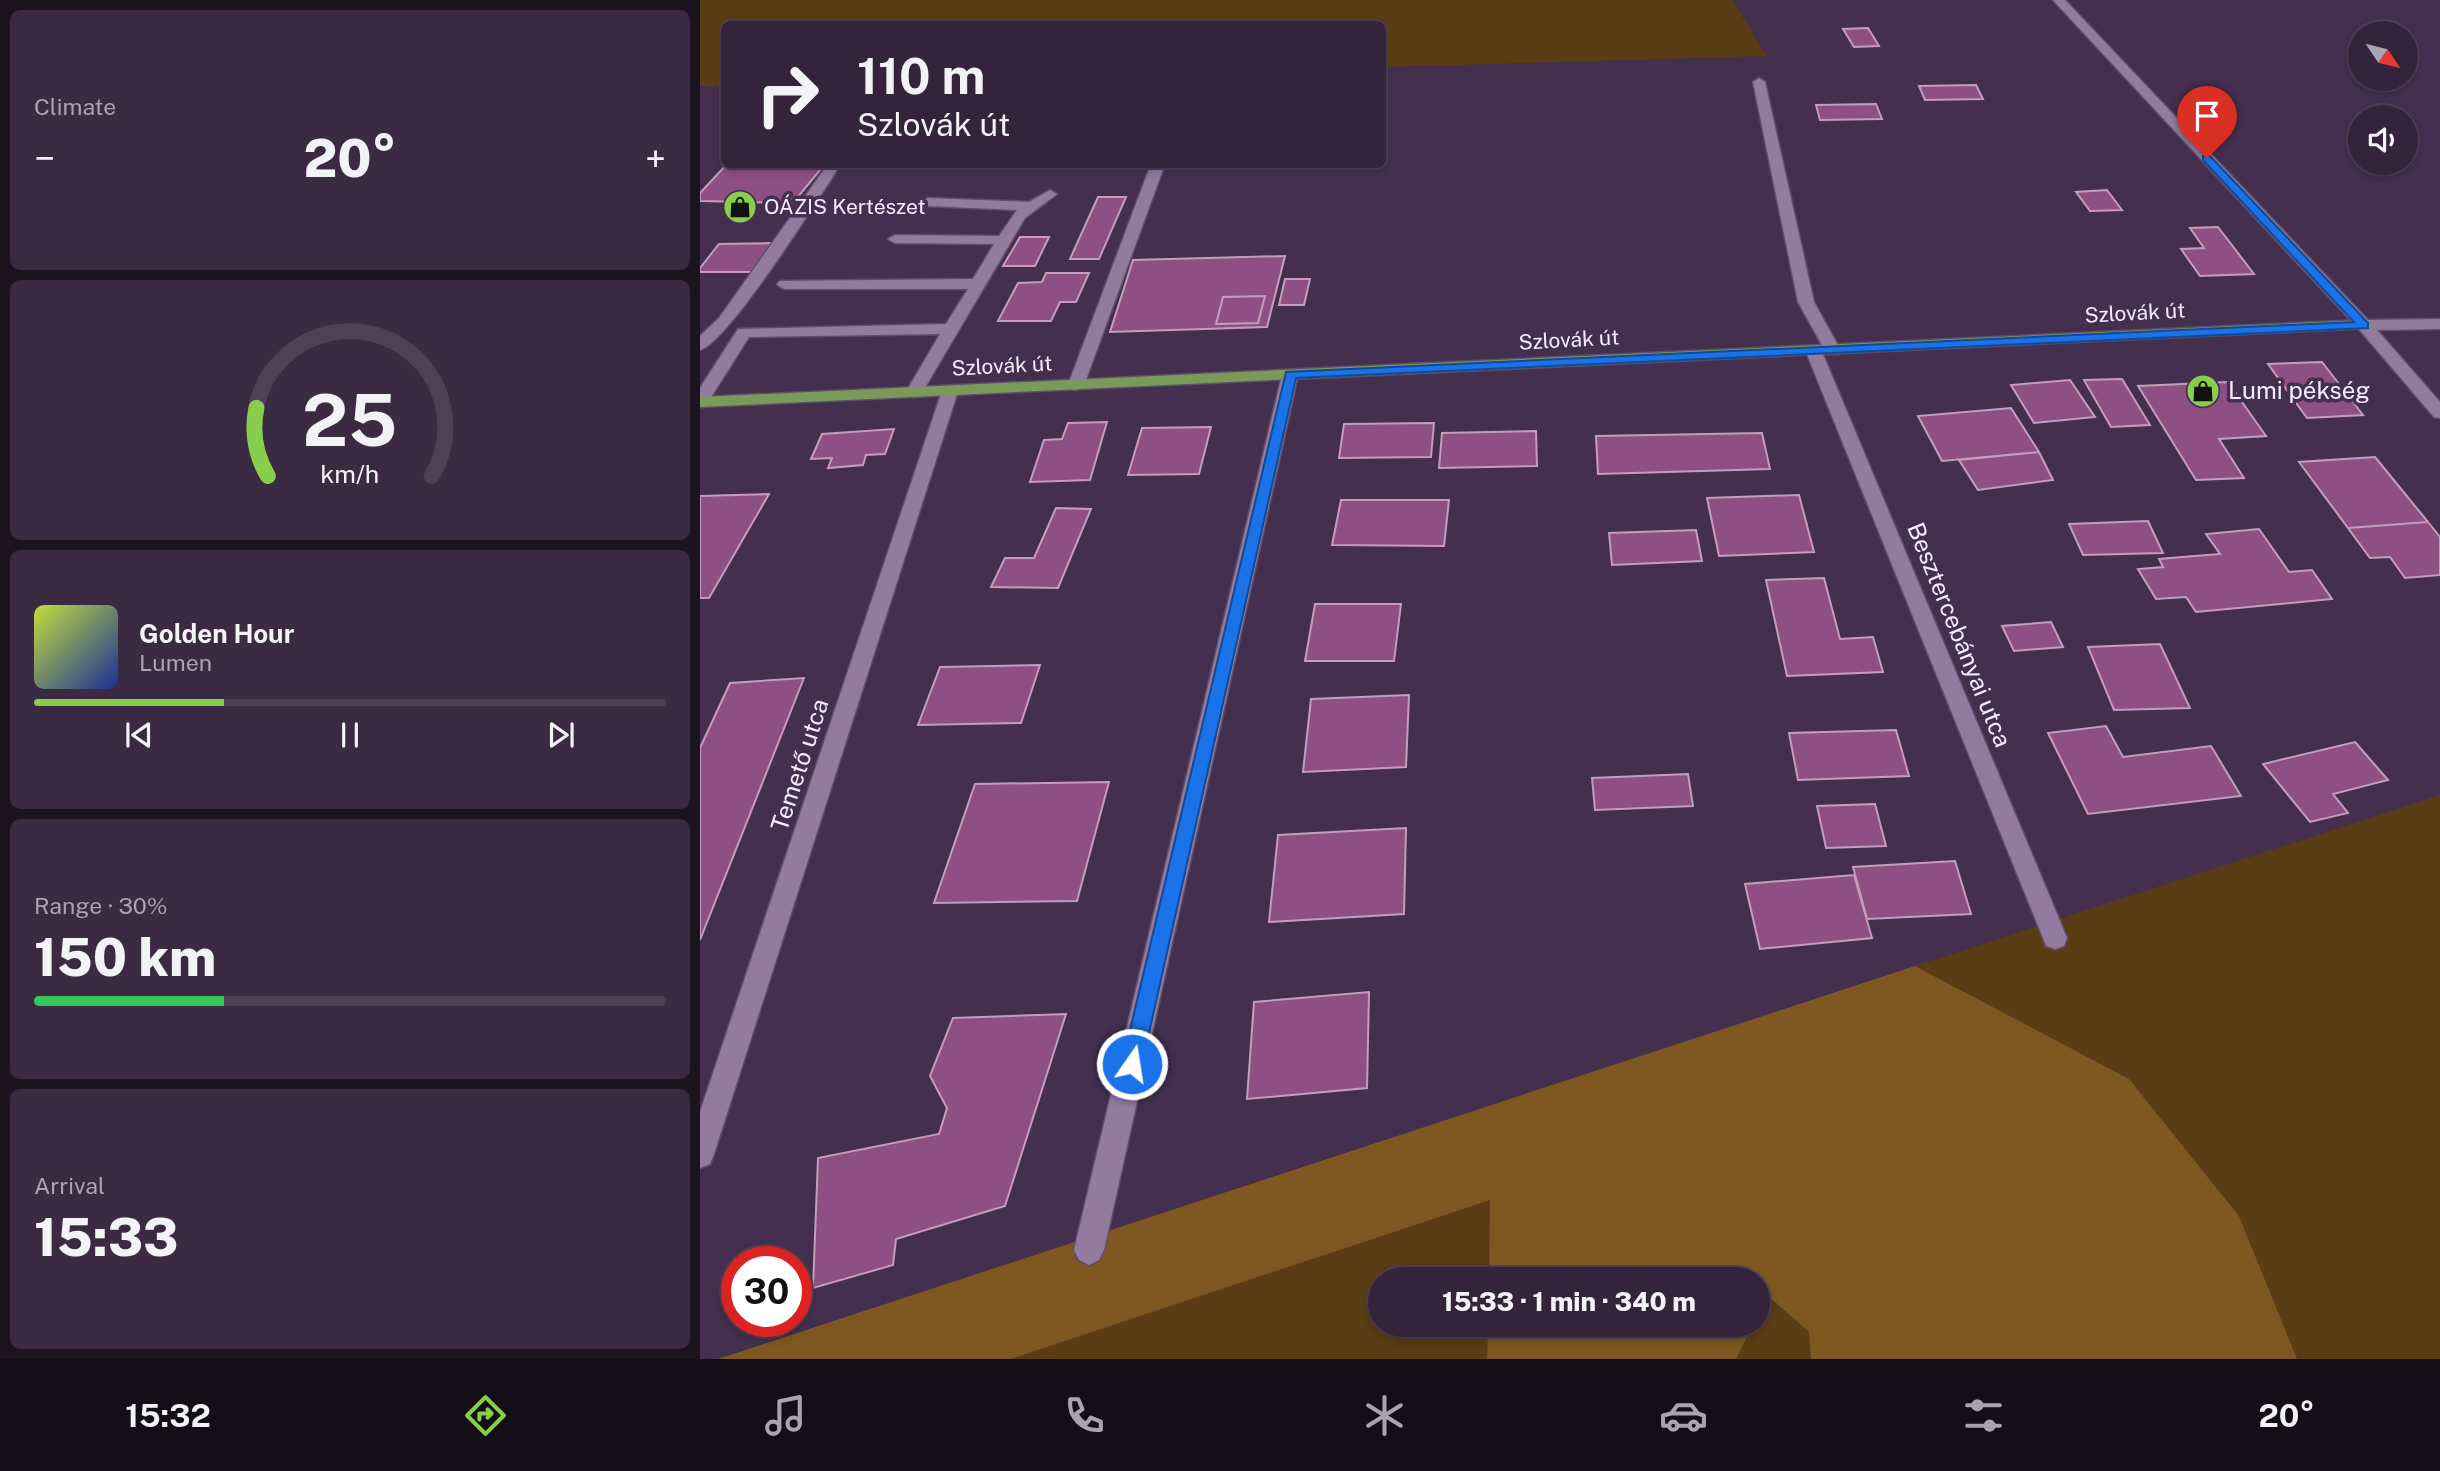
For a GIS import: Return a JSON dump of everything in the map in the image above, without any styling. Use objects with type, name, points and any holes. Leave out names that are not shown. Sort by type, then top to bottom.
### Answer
[{"type":"main road","name":"Szlovák út","points":[[700,401],[2364,325]]},
{"type":"street","points":[[2059,0],[2364,325],[2440,413]]},
{"type":"street","name":"Besztercebányai utca","points":[[1759,82],[1806,302],[2055,938]]},
{"type":"street","points":[[700,345],[725,321],[832,168]]},
{"type":"street","points":[[1076,385],[1157,168]]},
{"type":"street","points":[[914,392],[1019,215],[1050,194]]},
{"type":"street","points":[[928,202],[1033,206]]},
{"type":"street","points":[[895,239],[1005,240]]},
{"type":"street","points":[[785,284],[978,284]]},
{"type":"street","name":"Szlovák út","points":[[2364,325],[2440,324]]},
{"type":"street","points":[[700,401],[744,332],[952,329]]},
{"type":"street","points":[[1089,1250],[1290,375]]},
{"type":"street","name":"Temető utca","points":[[700,1154],[950,391]]},
{"type":"shaded area","points":[[700,0],[1732,0],[1767,56],[1386,67],[1386,21],[721,21],[721,86],[700,86]]},
{"type":"shaded area","points":[[2440,795],[2440,1359],[2297,1359],[2239,1216],[2129,1079],[1915,966]]},
{"type":"shaded area","points":[[1915,966],[2129,1079],[2239,1216],[2297,1359],[1811,1359],[1809,1332],[1770,1298],[1770,1267],[1489,1267],[1490,1200],[1011,1359],[718,1359],[785,1337],[812,1337],[812,1328]]},
{"type":"shaded area","points":[[1490,1200],[1489,1267],[1368,1267],[1368,1337],[1488,1337],[1487,1359],[1011,1359]]},
{"type":"shaded area","points":[[1770,1298],[1809,1332],[1811,1359],[1736,1359],[1747,1337],[1770,1337]]},
{"type":"shaded area","points":[[1488,1337],[1747,1337],[1736,1359],[1487,1359]]},
{"type":"building","points":[[1868,28],[1879,46],[1854,47],[1843,29]]},
{"type":"building","points":[[1976,85],[1983,99],[1925,100],[1919,86]]},
{"type":"building","points":[[1876,104],[1882,119],[1820,120],[1816,105]]},
{"type":"building","points":[[723,168],[822,168],[793,203],[700,201],[700,193]]},
{"type":"building","points":[[2107,190],[2122,210],[2090,211],[2076,192]]},
{"type":"building","points":[[1098,197],[1126,197],[1099,259],[1070,259]]},
{"type":"building","points":[[2218,227],[2254,274],[2200,276],[2181,249],[2204,248],[2190,228]]},
{"type":"building","points":[[1020,237],[1049,237],[1035,266],[1003,266]]},
{"type":"building","points":[[772,243],[752,272],[700,272],[700,268],[719,244]]},
{"type":"building","points":[[1285,256],[1267,327],[1110,332],[1133,260]]},
{"type":"building","points":[[1046,273],[1089,273],[1076,302],[1060,302],[1051,321],[998,321],[1018,283],[1042,282]]},
{"type":"building","points":[[1285,279],[1310,279],[1304,305],[1279,305]]},
{"type":"building","points":[[1265,296],[1258,323],[1216,324],[1223,297]]},
{"type":"building","points":[[2322,362],[2363,415],[2307,418],[2268,364]]},
{"type":"building","points":[[2122,379],[2150,425],[2111,427],[2084,380]]},
{"type":"building","points":[[2070,380],[2095,417],[2034,423],[2011,385]]},
{"type":"building","points":[[2228,382],[2266,436],[2219,439],[2244,478],[2196,480],[2138,386]]},
{"type":"building","points":[[2011,408],[2039,452],[1942,461],[1918,416]]},
{"type":"building","points":[[1107,422],[1090,480],[1030,482],[1044,440],[1062,439],[1068,423]]},
{"type":"building","points":[[1434,423],[1431,457],[1339,458],[1344,424]]},
{"type":"building","points":[[1211,427],[1199,474],[1128,475],[1142,428]]},
{"type":"building","points":[[894,429],[885,454],[866,455],[863,465],[828,468],[832,458],[811,459],[822,434]]},
{"type":"building","points":[[1536,431],[1537,466],[1439,468],[1442,433]]},
{"type":"building","points":[[1762,433],[1770,469],[1598,474],[1596,436]]},
{"type":"building","points":[[2039,452],[2053,480],[1978,490],[1959,460]]},
{"type":"building","points":[[2375,457],[2428,522],[2348,528],[2299,462]]},
{"type":"building","points":[[769,494],[709,598],[700,598],[700,496]]},
{"type":"building","points":[[1799,495],[1814,552],[1719,556],[1707,498]]},
{"type":"building","points":[[1341,500],[1449,500],[1444,546],[1332,545]]},
{"type":"building","points":[[1056,508],[1091,509],[1058,588],[991,587],[1005,558],[1034,558]]},
{"type":"building","points":[[2148,521],[2163,553],[2083,555],[2069,524]]},
{"type":"building","points":[[2428,522],[2440,537],[2440,575],[2405,578],[2390,557],[2370,558],[2348,528]]},
{"type":"building","points":[[2259,529],[2289,572],[2312,570],[2332,599],[2196,612],[2186,597],[2156,599],[2138,569],[2163,567],[2159,559],[2220,554],[2206,534]]},
{"type":"building","points":[[1696,530],[1702,561],[1612,565],[1609,533]]},
{"type":"building","points":[[1824,578],[1840,639],[1873,637],[1883,672],[1787,676],[1766,580]]},
{"type":"building","points":[[1315,604],[1401,604],[1394,661],[1305,661]]},
{"type":"building","points":[[2051,622],[2063,647],[2014,651],[2002,626]]},
{"type":"building","points":[[2160,644],[2190,708],[2114,710],[2088,647]]},
{"type":"building","points":[[1040,665],[1021,723],[918,725],[940,667]]},
{"type":"building","points":[[804,678],[700,940],[700,748],[730,683]]},
{"type":"building","points":[[1409,695],[1406,767],[1303,772],[1311,699]]},
{"type":"building","points":[[2106,726],[2123,757],[2211,746],[2241,796],[2088,814],[2048,733]]},
{"type":"building","points":[[1896,730],[1909,776],[1798,780],[1789,733]]},
{"type":"building","points":[[2355,742],[2388,780],[2333,794],[2348,813],[2310,822],[2263,764]]},
{"type":"building","points":[[1688,774],[1693,806],[1595,810],[1592,778]]},
{"type":"building","points":[[1109,782],[1077,901],[934,903],[975,784]]},
{"type":"building","points":[[1875,804],[1886,846],[1826,848],[1817,806]]},
{"type":"building","points":[[1406,828],[1404,914],[1269,922],[1278,835]]},
{"type":"building","points":[[1955,861],[1971,914],[1867,919],[1853,867]]},
{"type":"building","points":[[1854,875],[1872,938],[1760,949],[1745,884]]},
{"type":"building","points":[[1369,992],[1367,1088],[1247,1099],[1254,1002]]},
{"type":"building","points":[[1066,1014],[1005,1206],[896,1239],[893,1265],[813,1288],[818,1158],[939,1134],[947,1108],[930,1076],[953,1018]]},
{"type":"place","name":"OÁZIS Kertészet","points":[[740,207]]},
{"type":"place","name":"Lumi pékség","points":[[2203,391]]},
{"type":"route","points":[[1132,1064],[1290,375],[2364,325],[2207,158]]}]
